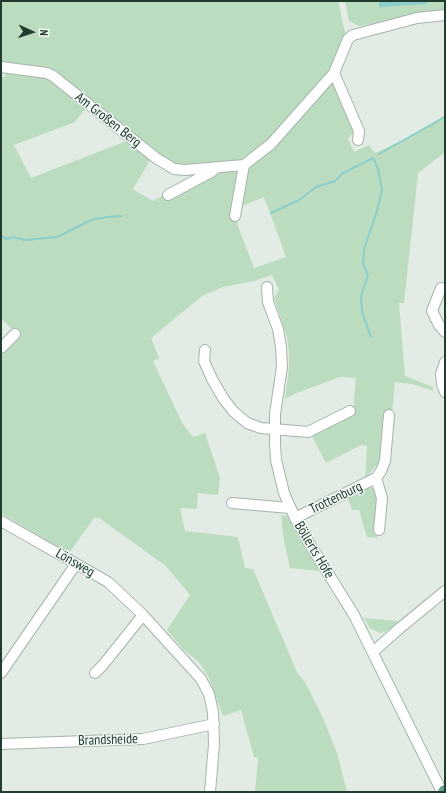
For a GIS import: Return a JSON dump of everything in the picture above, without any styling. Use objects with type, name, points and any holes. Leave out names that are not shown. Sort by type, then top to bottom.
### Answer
[{"type":"street","points":[[235,216],[244,165],[271,144],[334,73],[348,39],[353,35],[417,18],[445,15]]},
{"type":"street","name":"Am Großen Berg","points":[[1,67],[47,73],[53,76],[150,153],[174,169],[185,170],[244,165]]},
{"type":"street","points":[[334,73],[359,130],[358,140]]},
{"type":"street","points":[[168,195],[216,168]]},
{"type":"street","name":"Böllerts Höfe","points":[[267,288],[268,302],[278,329],[281,347],[282,367],[274,429],[276,460],[280,479],[290,508],[354,615],[444,792]]},
{"type":"street","points":[[441,288],[432,311],[439,325],[445,332]]},
{"type":"street","points":[[1,348],[15,334]]},
{"type":"street","points":[[205,350],[204,361],[212,379],[233,411],[247,423],[261,428],[308,432],[350,411]]},
{"type":"street","points":[[445,362],[441,374],[445,392]]},
{"type":"street","name":"Trottenburg","points":[[295,518],[376,478],[385,461],[389,415]]},
{"type":"street","name":"Trottenburg","points":[[376,478],[382,498],[379,530]]},
{"type":"street","points":[[232,503],[290,508]]},
{"type":"street","name":"Lönsweg","points":[[1,521],[108,582],[142,615],[201,679],[210,694],[214,724],[210,792]]},
{"type":"street","points":[[1,674],[76,564]]},
{"type":"street","points":[[373,652],[445,591]]},
{"type":"street","points":[[95,673],[104,665],[142,615]]},
{"type":"street","name":"Brandsheide","points":[[1,744],[143,739],[214,724]]},
{"type":"green space","points":[[1,1],[338,1],[346,37],[331,79],[355,130],[348,139],[354,152],[369,145],[375,153],[407,138],[445,115],[445,152],[418,173],[404,303],[399,303],[405,376],[433,387],[433,391],[412,384],[395,382],[392,413],[383,457],[365,479],[367,446],[361,445],[326,463],[311,434],[353,411],[356,378],[340,377],[294,394],[285,399],[289,368],[289,354],[287,337],[274,298],[279,290],[272,275],[254,281],[223,287],[202,296],[151,338],[159,358],[153,361],[182,423],[193,437],[205,433],[220,478],[218,495],[198,493],[197,509],[180,508],[185,531],[238,537],[245,568],[253,569],[297,672],[306,684],[323,718],[337,753],[347,792],[255,792],[258,758],[254,757],[241,710],[223,716],[209,678],[199,662],[184,650],[167,630],[190,595],[166,566],[99,518],[94,518],[69,553],[1,513],[1,354],[18,334],[1,319],[1,76],[5,77],[6,71],[49,78],[86,108],[75,122],[14,145],[31,178],[129,140],[50,72],[25,65],[1,61]],"holes":[[[152,157],[173,172],[208,171],[153,201],[133,189]],[[264,197],[286,257],[254,268],[238,226],[237,215],[239,207]]]},
{"type":"green space","points":[[345,1],[445,1],[445,13],[417,15],[359,26],[349,21]]},
{"type":"green space","points":[[365,487],[379,489],[377,538],[367,537],[359,510],[352,510],[348,498]]},
{"type":"green space","points":[[281,515],[288,516],[298,537],[320,571],[290,568],[284,541]]},
{"type":"green space","points":[[364,618],[398,621],[392,628],[380,633],[370,628]]},
{"type":"water","points":[[379,1],[427,1],[427,4],[379,7]]},
{"type":"waterway","points":[[379,154],[445,117]]},
{"type":"waterway","points":[[271,213],[299,200],[316,187],[335,181],[343,173],[373,158],[378,169],[382,190],[377,211],[364,249],[363,264],[368,275],[361,296],[362,312],[371,337]]},
{"type":"waterway","points":[[1,236],[7,239],[13,237],[25,240],[57,237],[91,220],[121,216]]}]
